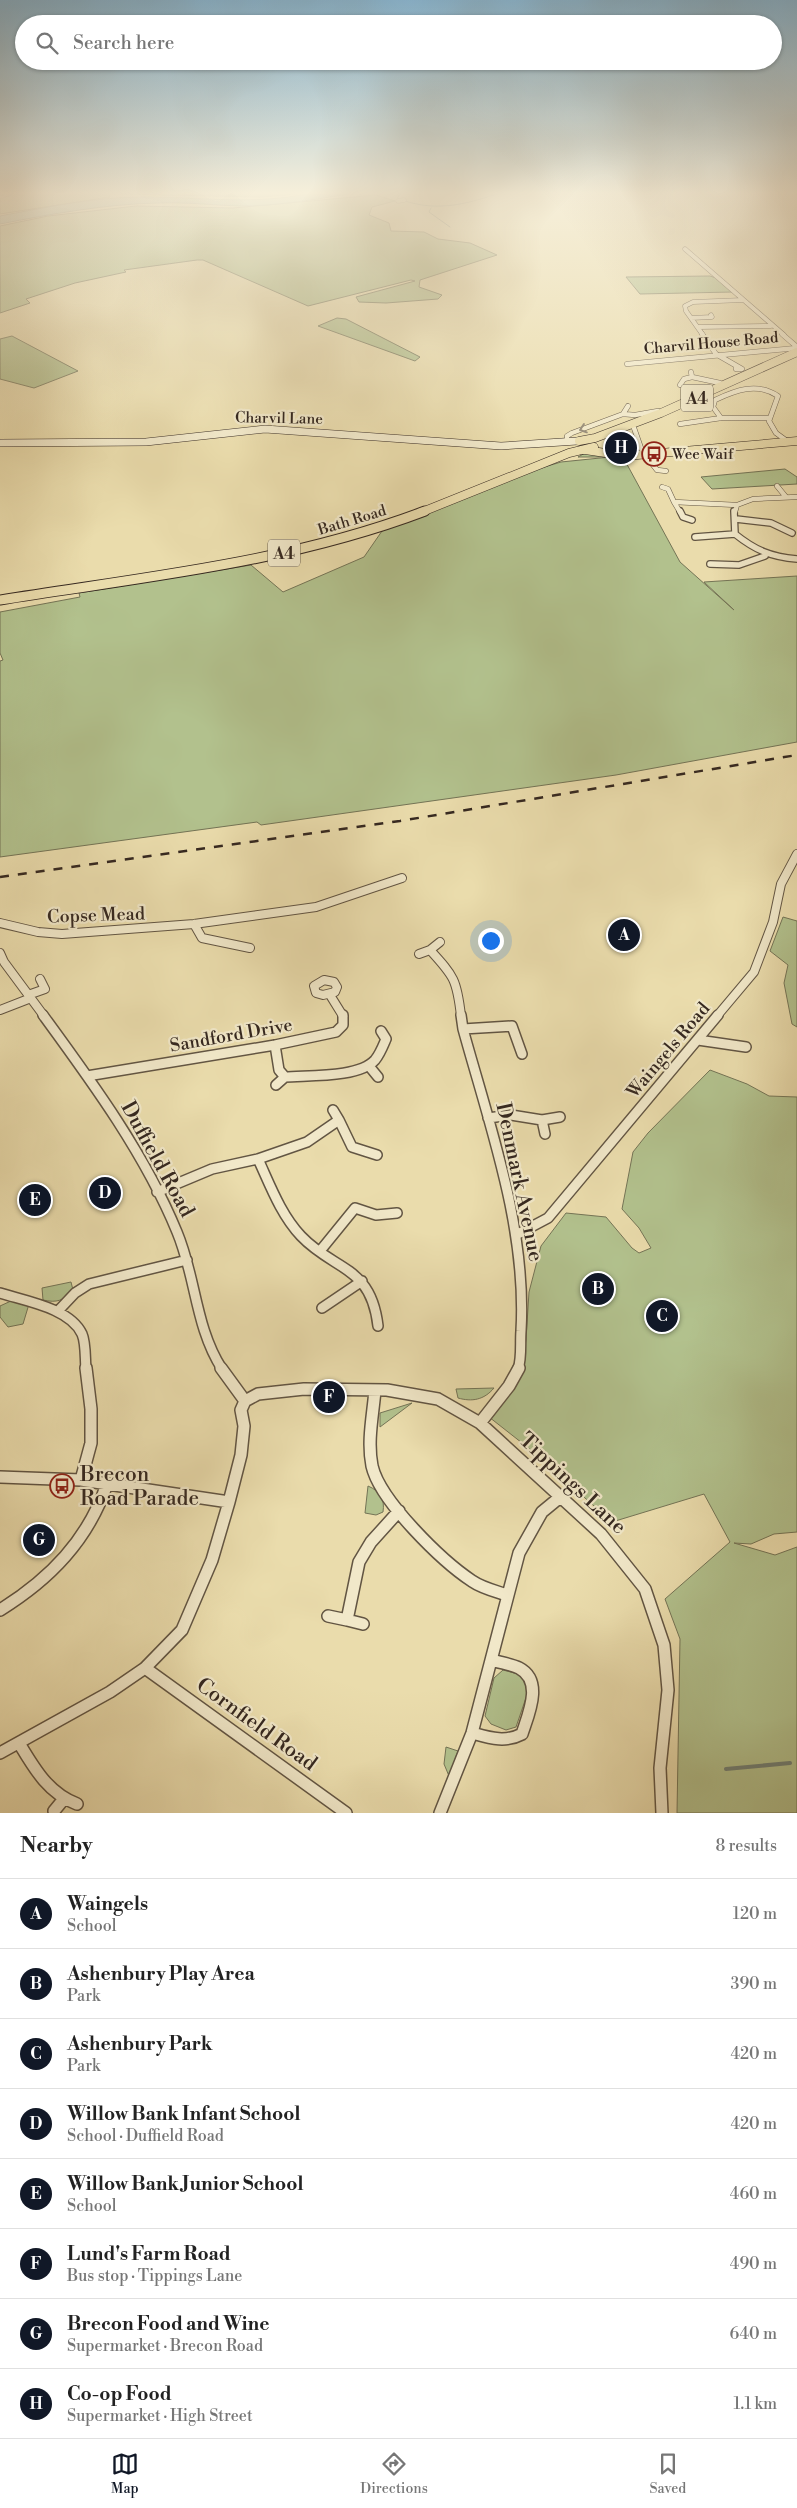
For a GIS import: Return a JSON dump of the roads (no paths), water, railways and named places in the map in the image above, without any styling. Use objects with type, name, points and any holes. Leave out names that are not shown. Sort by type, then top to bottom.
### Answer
[{"type":"main road","name":"A4","points":[[594,446],[634,430],[796,356]]},
{"type":"main road","name":"A4","points":[[573,442],[608,433],[661,414],[796,356]]},
{"type":"main road","name":"Charvil Lane","points":[[0,444],[146,442],[266,429],[501,446],[522,446],[557,441],[573,442]]},
{"type":"main road","points":[[573,442],[584,450],[620,456],[797,440]]},
{"type":"main road","points":[[573,442],[589,442],[605,453]]},
{"type":"main road","name":"Bath Road","points":[[0,596],[220,561],[308,542],[388,517],[559,452],[573,442]]},
{"type":"main road","name":"Bath Road","points":[[0,600],[232,563],[320,545],[382,526],[569,453],[594,446]]},
{"type":"street","points":[[718,279],[797,348]]},
{"type":"street","points":[[736,367],[718,355],[686,311],[688,303],[742,300]]},
{"type":"street","points":[[691,318],[712,317]]},
{"type":"street","points":[[698,328],[771,326]]},
{"type":"street","name":"Charvil House Road","points":[[626,364],[797,348]]},
{"type":"street","points":[[573,442],[566,436],[623,414],[653,413],[720,384],[692,374],[684,379],[680,385]]},
{"type":"street","points":[[721,418],[713,407],[715,400],[736,390],[766,389],[778,396],[769,418],[772,428],[787,441]]},
{"type":"street","points":[[623,414],[628,406]]},
{"type":"street","points":[[680,424],[721,418],[769,418]]},
{"type":"street","points":[[604,422],[610,428],[608,433]]},
{"type":"street","points":[[634,430],[645,455],[657,470]]},
{"type":"street","points":[[649,470],[666,471]]},
{"type":"street","points":[[662,487],[668,489],[677,487]]},
{"type":"street","points":[[780,487],[786,497]]},
{"type":"street","points":[[668,489],[681,518],[692,520]]},
{"type":"street","points":[[674,502],[737,505],[753,499],[797,497]]},
{"type":"street","points":[[735,534],[736,519],[734,510],[737,505]]},
{"type":"street","points":[[736,519],[761,521],[783,527],[788,533]]},
{"type":"street","points":[[695,537],[701,540],[735,534],[765,556],[797,559]]},
{"type":"street","points":[[710,567],[755,562],[765,556]]},
{"type":"street","name":"Waingels Road","points":[[516,1235],[548,1218],[754,972],[773,922],[781,884],[797,854]]},
{"type":"street","name":"Copse Mead","points":[[0,923],[62,934],[194,924],[316,907],[379,882],[402,878]]},
{"type":"street","points":[[194,924],[202,938],[250,948]]},
{"type":"street","points":[[420,954],[430,950],[440,942]]},
{"type":"street","name":"Denmark Avenue","points":[[430,950],[453,975],[458,987],[463,1029],[488,1118],[516,1235],[523,1298],[519,1367],[509,1386],[480,1422]]},
{"type":"street","name":"Duffield Road","points":[[0,952],[4,962],[122,1127],[173,1222],[187,1260],[204,1334],[214,1357],[245,1401]]},
{"type":"street","points":[[0,1010],[45,989],[40,979]]},
{"type":"street","name":"Sandford Drive","points":[[87,1076],[275,1045],[336,1032],[343,1025],[343,1015],[330,994]]},
{"type":"street","points":[[463,1029],[511,1022],[522,1054]]},
{"type":"street","points":[[276,1085],[284,1077],[307,1073],[336,1073],[369,1066],[379,1054],[386,1039],[382,1031]]},
{"type":"street","points":[[698,1040],[746,1047]]},
{"type":"street","points":[[275,1045],[280,1070],[284,1077]]},
{"type":"street","points":[[369,1066],[378,1077]]},
{"type":"street","points":[[333,1110],[352,1147],[377,1154]]},
{"type":"street","points":[[488,1118],[525,1115],[542,1120],[560,1117]]},
{"type":"street","points":[[157,1192],[212,1169],[258,1159],[307,1142],[339,1120]]},
{"type":"street","points":[[542,1120],[545,1134]]},
{"type":"street","points":[[258,1159],[273,1192],[297,1232],[362,1281],[377,1309],[378,1326]]},
{"type":"street","points":[[320,1251],[351,1207],[376,1214],[397,1213]]},
{"type":"street","points":[[58,1310],[75,1293],[89,1284],[187,1260]]},
{"type":"street","points":[[322,1308],[362,1281]]},
{"type":"street","points":[[1,1295],[58,1310],[82,1334],[91,1409],[91,1444],[81,1480]]},
{"type":"street","name":"Tippings Lane","points":[[245,1401],[258,1394],[296,1390],[375,1390],[426,1395],[456,1407],[480,1422],[559,1498],[601,1534],[632,1570],[651,1602],[664,1645],[668,1690],[660,1768],[662,1813]]},
{"type":"street","points":[[375,1390],[371,1449],[376,1477],[399,1511],[446,1558],[473,1582],[507,1596]]},
{"type":"street","points":[[0,1753],[110,1692],[145,1668],[182,1630],[212,1560],[241,1456],[244,1426],[241,1410],[245,1401]]},
{"type":"street","points":[[0,1477],[81,1480],[228,1502]]},
{"type":"street","points":[[0,1610],[42,1580],[76,1547],[102,1505],[107,1484]]},
{"type":"street","points":[[440,1813],[472,1733],[519,1553],[542,1512],[559,1498]]},
{"type":"street","points":[[347,1620],[360,1562],[371,1542],[399,1511]]},
{"type":"street","points":[[328,1616],[363,1624]]},
{"type":"street","points":[[472,1733],[502,1741],[513,1740],[522,1734],[533,1690],[532,1680],[524,1671],[492,1660]]},
{"type":"street","name":"Cornfield Road","points":[[145,1668],[346,1813]]},
{"type":"street","points":[[19,1743],[40,1778],[63,1800],[77,1804]]},
{"type":"street","points":[[54,1811],[63,1800]]},
{"type":"waterway","points":[[726,1769],[790,1763]]},
{"type":"railway","points":[[0,877],[400,821],[797,755]]},
{"type":"place","name":"Co-op Food","points":[[621,448]]},
{"type":"place","name":"Wee Waif","points":[[654,454]]},
{"type":"place","name":"Waingels","points":[[624,935]]},
{"type":"place","name":"Willow Bank Infant School","points":[[105,1193]]},
{"type":"place","name":"Willow Bank Junior School","points":[[35,1200]]},
{"type":"place","name":"Ashenbury Play Area","points":[[598,1289]]},
{"type":"place","name":"Ashenbury Park","points":[[662,1316]]},
{"type":"place","name":"Lund's Farm Road","points":[[329,1397]]},
{"type":"place","name":"Brecon Road Parade","points":[[62,1486]]},
{"type":"place","name":"Brecon Food and Wine","points":[[39,1540]]}]
